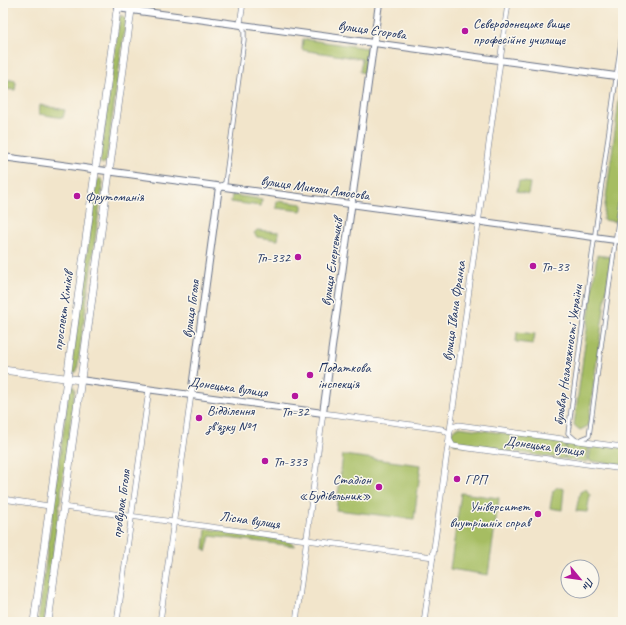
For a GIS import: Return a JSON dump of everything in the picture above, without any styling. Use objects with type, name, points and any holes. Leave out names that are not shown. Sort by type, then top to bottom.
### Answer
[{"type":"main road","name":"проспект Хіміків","points":[[34,622],[117,5]]},
{"type":"main road","name":"проспект Хіміків","points":[[48,622],[131,6]]},
{"type":"main road","name":"Донецька вулиця","points":[[3,370],[80,380]]},
{"type":"street","name":"вулиця Гоголя","points":[[160,622],[219,187],[225,183],[238,88],[244,40],[244,30],[240,24],[243,3]]},
{"type":"street","name":"вулиця Енергетиків","points":[[307,540],[379,3]]},
{"type":"street","name":"вулиця Івана Франка","points":[[424,622],[448,433],[508,3]]},
{"type":"street","name":"вулиця Єгорова","points":[[117,5],[240,24],[620,76]]},
{"type":"street","name":"бульвар Незалежності України","points":[[623,27],[620,76],[594,237],[568,433],[577,441],[589,436],[623,184]]},
{"type":"street","name":"вулиця Миколи Амосова","points":[[3,157],[623,241]]},
{"type":"street","name":"Донецька вулиця","points":[[80,380],[442,429],[448,433],[450,442],[453,446],[623,469]]},
{"type":"street","name":"провулок Гоголя","points":[[117,622],[150,389]]},
{"type":"street","name":"Донецька вулиця","points":[[448,433],[452,427],[459,425],[623,447]]},
{"type":"street","points":[[3,499],[49,506]]},
{"type":"street","name":"Лісна вулиця","points":[[63,507],[433,557]]},
{"type":"street","points":[[296,622],[307,540]]},
{"type":"green space","points":[[120,16],[123,16],[126,19],[106,162],[102,164],[100,161]]},
{"type":"green space","points":[[303,39],[367,48],[364,73],[360,72],[362,59],[302,50]]},
{"type":"green space","points":[[5,80],[14,80],[16,83],[15,90],[3,89]]},
{"type":"green space","points":[[620,93],[623,94],[623,179],[617,222],[603,220]]},
{"type":"green space","points":[[40,105],[65,110],[63,118],[39,114]]},
{"type":"green space","points":[[100,178],[103,182],[77,371],[74,373],[71,370],[97,181]]},
{"type":"green space","points":[[519,181],[530,183],[528,194],[517,191]]},
{"type":"green space","points":[[232,195],[262,199],[261,206],[231,202]]},
{"type":"green space","points":[[277,201],[302,204],[302,209],[301,211],[276,208]]},
{"type":"green space","points":[[257,230],[279,232],[278,240],[257,237],[254,233]]},
{"type":"green space","points":[[597,255],[611,257],[588,426],[580,430],[574,425]]},
{"type":"green space","points":[[517,332],[535,334],[533,344],[516,342]]},
{"type":"green space","points":[[72,385],[75,389],[44,622],[38,622],[69,388]]},
{"type":"green space","points":[[459,427],[566,442],[564,459],[456,444],[453,442],[451,434],[454,429]]},
{"type":"green space","points":[[567,442],[589,445],[587,462],[565,459]]},
{"type":"green space","points":[[591,444],[623,448],[623,465],[589,461]]},
{"type":"green space","name":"Стадіон «Будівельник»","points":[[343,455],[421,465],[414,519],[336,510]]},
{"type":"green space","points":[[557,487],[564,489],[562,510],[550,508],[553,491]]},
{"type":"green space","points":[[586,489],[590,495],[587,512],[576,511],[580,492]]},
{"type":"green space","points":[[461,493],[499,498],[488,575],[450,569]]},
{"type":"green space","points":[[208,529],[289,541],[295,546],[210,536],[206,552],[204,549],[206,530]]},
{"type":"place","name":"Сєвєродонецьке вище професійне училище","points":[[465,31]]},
{"type":"place","name":"Фрутоманія","points":[[77,196]]},
{"type":"place","name":"Тп-332","points":[[298,257]]},
{"type":"place","name":"Тп-33","points":[[533,266]]},
{"type":"place","name":"Податкова інспекція","points":[[310,375]]},
{"type":"place","name":"Тп-32","points":[[295,396]]},
{"type":"place","name":"Відділення зв'язку №1","points":[[199,418]]},
{"type":"place","name":"Тп-333","points":[[265,461]]},
{"type":"place","name":"ГРП","points":[[457,479]]},
{"type":"place","name":"Стадіон «Будівельник»","points":[[379,487]]},
{"type":"place","name":"Університет внутрішніх справ","points":[[538,514]]}]
